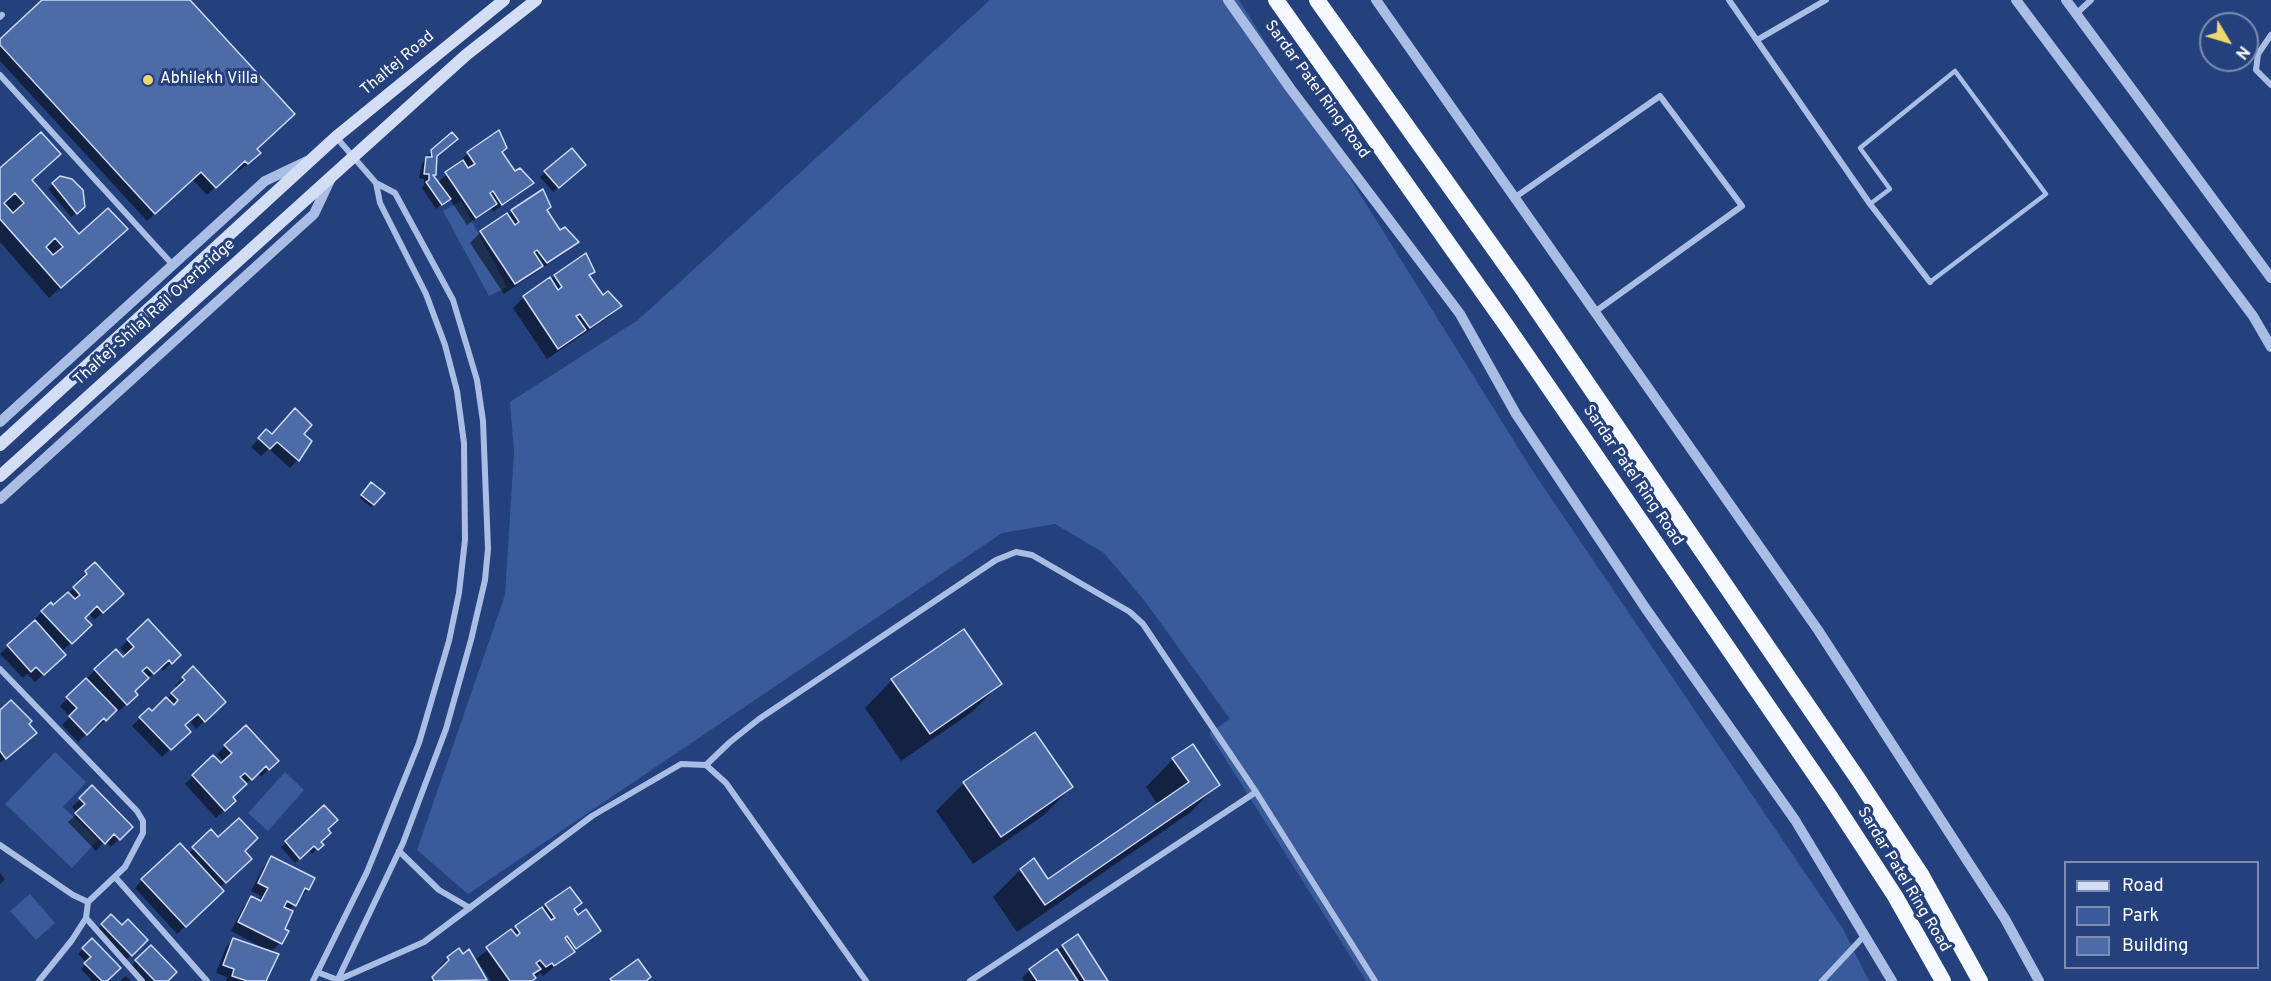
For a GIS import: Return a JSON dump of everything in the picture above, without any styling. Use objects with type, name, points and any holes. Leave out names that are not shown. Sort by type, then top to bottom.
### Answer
[{"type":"highway","name":"Sardar Patel Ring Road","points":[[1276,0],[1513,334],[1831,798],[1895,896],[1943,981]]},
{"type":"highway","name":"Sardar Patel Ring Road","points":[[1317,0],[1522,288],[1858,779],[1922,876],[1980,981]]},
{"type":"main road","name":"Thaltej Road","points":[[315,157],[336,137],[504,0]]},
{"type":"main road","name":"Thaltej-Shilaj Rail Overbridge","points":[[0,476],[466,55],[536,0]]},
{"type":"main road","name":"Thaltej-Shilaj Rail Overbridge","points":[[0,445],[315,157]]},
{"type":"street","name":"Sardar Patel Ring Road","points":[[1228,0],[1290,88],[1460,314],[1516,414],[1646,609],[1796,820],[1892,981]]},
{"type":"street","points":[[1376,0],[1825,639],[2005,919],[2039,981]]},
{"type":"street","points":[[1729,0],[1870,204],[1930,282]]},
{"type":"street","points":[[1757,40],[1826,0]]},
{"type":"street","points":[[2016,0],[2253,316],[2271,347]]},
{"type":"street","points":[[2066,0],[2271,278]]},
{"type":"street","points":[[2076,14],[2091,0]]},
{"type":"street","points":[[2271,35],[2258,54],[2256,70],[2271,85]]},
{"type":"street","points":[[0,75],[172,264]]},
{"type":"street","points":[[1513,198],[1660,96],[1742,206],[1596,311]]},
{"type":"street","points":[[336,137],[376,183],[395,193],[453,300],[477,380],[483,421],[488,506],[485,580],[462,678],[446,729],[399,851],[337,980]]},
{"type":"street","points":[[0,422],[265,181],[315,157]]},
{"type":"street","points":[[0,499],[314,214],[333,175]]},
{"type":"street","points":[[313,981],[366,872],[419,743],[449,641],[459,593],[465,540],[464,443],[457,391],[445,345],[426,294],[380,203],[376,183]]},
{"type":"street","points":[[706,765],[759,719],[996,560],[1016,552],[1052,566],[1078,584],[1130,612],[1143,624],[1256,792],[1375,981]]},
{"type":"street","points":[[0,669],[137,811],[143,821],[143,833],[116,878],[88,902],[86,918],[72,940],[39,981]]},
{"type":"street","points":[[317,972],[337,980],[424,942],[592,816],[681,764],[706,765],[726,783],[866,981]]},
{"type":"street","points":[[970,981],[1256,792]]},
{"type":"street","points":[[0,845],[73,895],[88,902]]},
{"type":"street","points":[[399,851],[439,890],[470,908]]},
{"type":"street","points":[[116,878],[207,981]]},
{"type":"street","points":[[86,918],[142,981]]},
{"type":"street","points":[[1822,981],[1865,935]]},
{"type":"lane","points":[[1870,204],[1890,189],[1860,148],[1955,71],[2046,194],[1930,282]]},
{"type":"green space","points":[[990,0],[1239,0],[1532,470],[1843,929],[1869,981],[1366,981],[1209,733],[1230,719],[1144,600],[1104,553],[1055,524],[1002,533],[468,894],[417,850],[505,595],[514,452],[510,402],[638,320]]},
{"type":"green space","points":[[461,201],[507,287],[489,296],[443,211]]},
{"type":"green space","points":[[55,752],[86,782],[63,807],[98,840],[72,868],[5,804]]},
{"type":"green space","points":[[285,772],[304,790],[268,831],[248,813]]},
{"type":"green space","points":[[30,894],[55,923],[36,940],[10,911]]},
{"type":"building","name":"Abhilekh Villa","points":[[42,0],[190,0],[295,114],[257,149],[261,153],[248,164],[245,161],[216,188],[201,172],[155,214],[0,45],[0,39]]},
{"type":"building","points":[[499,130],[507,148],[502,152],[515,171],[520,168],[534,183],[502,205],[493,191],[490,193],[497,204],[476,218],[445,172],[463,160],[468,168],[475,164],[467,152]]},
{"type":"building","points":[[41,132],[61,154],[32,180],[79,234],[108,208],[128,229],[61,288],[0,219],[0,168]],"holes":[[[15,193],[24,203],[13,213],[4,203]],[[55,238],[63,247],[53,255],[46,247]]]},
{"type":"building","points":[[452,132],[458,139],[437,156],[436,175],[433,175],[451,199],[442,205],[426,182],[429,180],[429,174],[424,174],[426,157],[432,157],[431,150]]},
{"type":"building","points":[[572,148],[586,165],[559,188],[544,171]]},
{"type":"building","points":[[60,176],[72,179],[83,190],[85,207],[77,214],[52,183]]},
{"type":"building","points":[[543,189],[551,207],[547,210],[560,230],[565,227],[579,242],[547,263],[537,250],[534,252],[543,266],[515,284],[480,231],[507,213],[515,225],[519,222],[511,210]]},
{"type":"building","points":[[586,253],[595,272],[589,275],[603,295],[608,291],[622,306],[590,328],[580,314],[576,316],[586,330],[558,349],[523,296],[550,277],[558,290],[562,287],[554,275]]},
{"type":"building","points":[[295,408],[312,425],[304,434],[312,441],[299,461],[277,442],[270,449],[258,438],[266,429],[272,434]]},
{"type":"building","points":[[371,482],[385,493],[374,505],[361,495]]},
{"type":"building","points":[[95,562],[124,594],[103,613],[97,606],[85,618],[92,625],[72,644],[41,611],[51,602],[53,605],[68,592],[75,599],[80,595],[73,587],[87,574],[85,571]]},
{"type":"building","points":[[148,619],[181,655],[172,664],[169,660],[154,674],[147,667],[142,671],[149,678],[135,691],[138,695],[127,705],[94,669],[116,649],[123,657],[134,647],[127,639]]},
{"type":"building","points":[[35,620],[66,655],[44,675],[36,667],[31,672],[7,645]]},
{"type":"building","points":[[964,629],[1002,684],[930,734],[891,679]]},
{"type":"building","points":[[193,666],[226,702],[205,722],[198,714],[185,725],[191,732],[171,750],[139,717],[149,708],[152,711],[166,697],[174,705],[178,700],[171,693],[185,680],[182,677]]},
{"type":"building","points":[[86,678],[117,710],[106,721],[104,718],[87,735],[69,716],[77,708],[66,697]]},
{"type":"building","points":[[11,700],[32,721],[29,724],[37,733],[6,759],[0,751],[0,710]]},
{"type":"building","points":[[246,725],[279,761],[269,770],[266,766],[252,780],[245,773],[240,777],[247,784],[233,797],[236,801],[225,811],[192,775],[213,755],[221,763],[232,753],[224,745]]},
{"type":"building","points":[[1035,732],[1073,787],[1001,837],[963,782]]},
{"type":"building","points":[[1193,744],[1220,785],[1045,905],[1020,869],[1034,858],[1048,879],[1189,782],[1172,758]]},
{"type":"building","points":[[92,785],[133,827],[120,840],[114,834],[105,844],[75,813],[85,804],[79,798]]},
{"type":"building","points":[[324,805],[338,820],[328,829],[331,833],[321,842],[324,845],[318,850],[314,846],[300,859],[285,841]]},
{"type":"building","points":[[239,818],[258,838],[245,851],[252,859],[226,883],[192,847],[211,829],[218,837]]},
{"type":"building","points":[[180,843],[224,891],[186,927],[141,879]]},
{"type":"building","points":[[271,856],[315,878],[309,890],[305,888],[296,906],[287,901],[284,907],[293,911],[285,929],[289,931],[282,944],[238,922],[251,896],[261,901],[268,888],[258,883]]},
{"type":"building","points":[[570,887],[582,903],[574,909],[578,915],[586,909],[601,931],[576,949],[567,936],[565,938],[575,952],[554,966],[552,963],[546,967],[540,960],[536,963],[541,969],[533,974],[536,978],[532,981],[510,981],[486,947],[511,929],[517,936],[520,933],[515,926],[542,907],[551,920],[555,918],[545,904]]},
{"type":"building","points":[[111,914],[122,925],[128,919],[148,940],[132,956],[101,924]]},
{"type":"building","points":[[1078,934],[1108,981],[1085,981],[1062,945]]},
{"type":"building","points":[[92,938],[121,968],[107,981],[102,981],[84,963],[91,957],[82,948]]},
{"type":"building","points":[[233,938],[279,954],[266,981],[247,981],[232,976],[234,969],[223,965]]},
{"type":"building","points":[[151,945],[177,972],[168,981],[155,981],[135,960]]},
{"type":"building","points":[[459,948],[463,954],[469,949],[487,980],[434,981],[432,977],[449,960],[447,957]]},
{"type":"building","points":[[1057,949],[1078,981],[1037,981],[1029,969]]},
{"type":"building","points":[[638,959],[651,977],[646,981],[612,981],[610,979]]},
{"type":"place","name":"Abhilekh Villa","points":[[148,80]]}]
